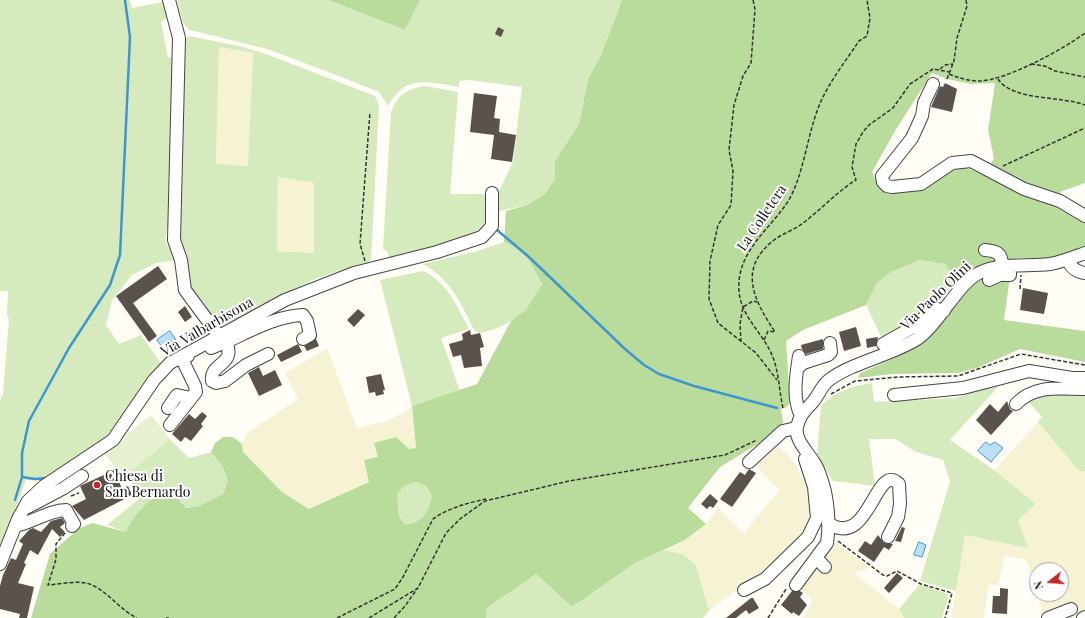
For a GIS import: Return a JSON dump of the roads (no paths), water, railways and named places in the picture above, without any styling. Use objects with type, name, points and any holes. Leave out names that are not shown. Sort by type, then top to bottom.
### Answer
[{"type":"street","points":[[169,0],[179,38],[174,240],[180,260],[185,290],[230,350],[228,358],[218,366],[212,376],[214,383],[225,381],[246,365],[268,354]]},
{"type":"street","points":[[933,84],[924,103],[922,116],[912,138],[882,176],[883,182],[887,186],[892,187],[921,184],[952,163],[971,161],[1024,189],[1060,201],[1085,216]]},
{"type":"street","name":"Via Valbarbisona","points":[[0,564],[15,526],[30,514],[28,501],[44,486],[112,440],[154,380],[170,363],[222,339],[285,300],[366,266],[386,264],[437,252],[482,237],[492,226],[492,193]]},
{"type":"street","points":[[985,250],[996,251],[1011,266],[1010,275],[1000,275],[989,280]]},
{"type":"street","name":"Via Paolo Olini","points":[[799,414],[812,404],[828,381],[839,374],[874,360],[917,338],[944,311],[964,286],[978,273],[1011,266],[1052,264],[1085,253]]},
{"type":"street","points":[[1068,259],[1070,265],[1079,272],[1085,273]]},
{"type":"street","points":[[883,344],[915,326],[934,308],[944,311]]},
{"type":"street","points":[[222,339],[289,317],[303,315],[307,321],[310,335],[303,339]]},
{"type":"street","points":[[797,369],[803,363],[828,355],[831,352],[830,344]]},
{"type":"street","points":[[796,585],[821,562],[827,544],[827,528],[822,482],[815,464],[798,436],[799,414],[797,369],[799,356]]},
{"type":"street","points":[[170,425],[196,392],[196,386],[181,357]]},
{"type":"street","points":[[894,395],[963,388],[1029,371],[1072,378],[1085,378]]},
{"type":"street","points":[[1016,404],[1022,398],[1038,390],[1085,389]]},
{"type":"street","points":[[168,408],[177,395],[191,398]]},
{"type":"street","points":[[749,462],[799,414]]},
{"type":"street","points":[[744,590],[765,579],[787,558],[808,537],[817,518],[814,486],[805,459],[807,453]]},
{"type":"street","points":[[30,514],[82,476]]},
{"type":"street","points":[[827,528],[845,530],[851,528],[867,510],[882,485],[888,479],[892,479],[899,484],[900,504],[898,517],[888,537]]},
{"type":"street","points":[[30,514],[66,510],[74,524],[72,526]]},
{"type":"street","points":[[1048,618],[1071,609]]},
{"type":"water","points":[[170,331],[176,340],[163,349],[157,340]]},
{"type":"water","points":[[986,442],[990,445],[995,442],[1003,448],[991,462],[978,451]]},
{"type":"water","points":[[919,542],[926,545],[922,557],[914,555]]},
{"type":"waterway","points":[[15,500],[22,477],[22,453],[29,421],[69,348],[110,285],[120,255],[130,37],[125,0]]},
{"type":"waterway","points":[[497,230],[529,257],[625,349],[644,365],[659,374],[694,386],[777,408]]},
{"type":"waterway","points":[[22,477],[35,479],[47,478]]},
{"type":"place","name":"Chiesa di San Bernardo","points":[[97,485]]}]
